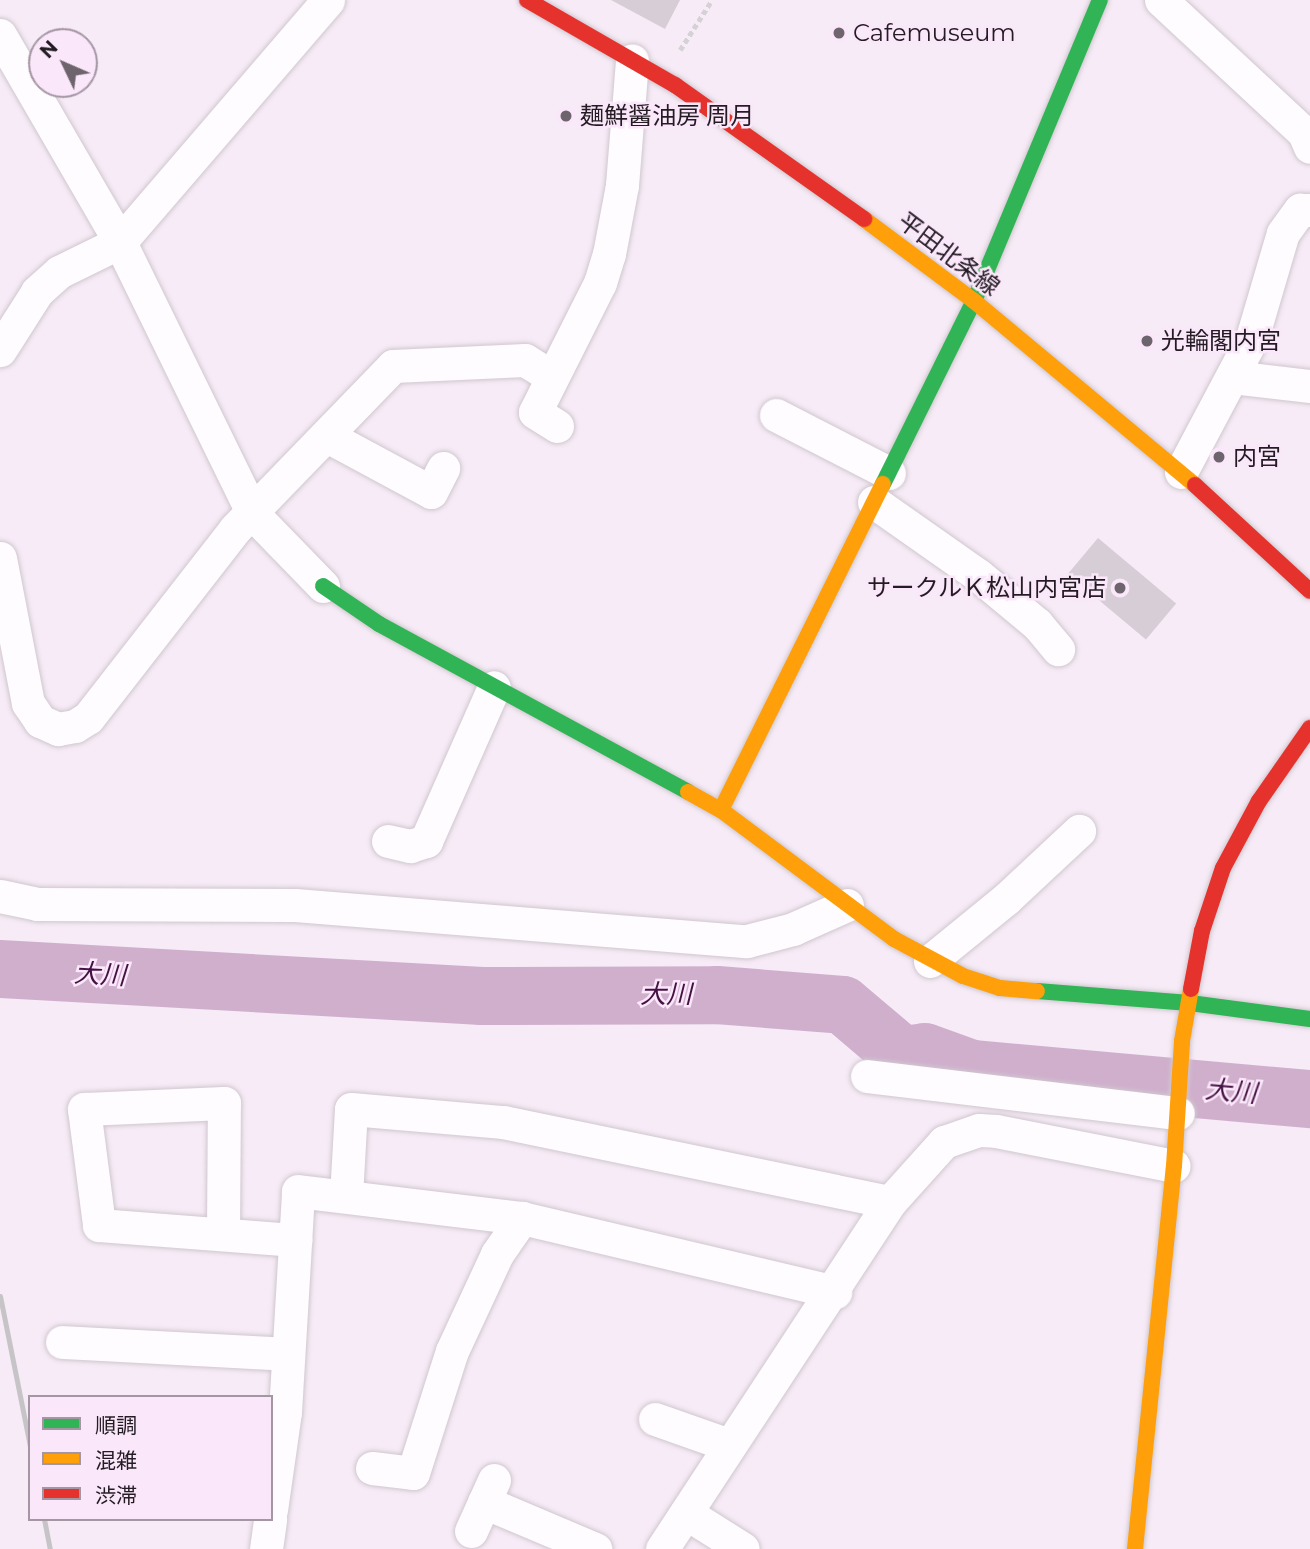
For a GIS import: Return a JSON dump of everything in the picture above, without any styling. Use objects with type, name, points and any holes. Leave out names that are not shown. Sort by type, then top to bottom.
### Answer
[{"type":"street","points":[[0,350],[37,292],[59,272],[120,242],[328,0]]},
{"type":"street","name":"平田北条線","points":[[527,0],[663,78],[762,143],[974,301],[1181,472],[1310,591]]},
{"type":"street","points":[[721,810],[974,301],[1100,0]]},
{"type":"street","points":[[1161,0],[1304,133],[1310,147]]},
{"type":"street","points":[[0,35],[120,242],[253,514],[323,586],[379,624],[721,810],[847,905],[930,961],[1000,988],[1190,1003],[1310,1019]]},
{"type":"street","points":[[557,426],[535,412],[600,283],[609,254],[622,185],[632,60]]},
{"type":"street","points":[[1181,472],[1252,338],[1283,233],[1300,210],[1310,210]]},
{"type":"street","points":[[0,558],[28,703],[40,721],[58,729],[75,726],[88,718],[235,529],[253,514],[393,366],[525,360],[552,377]]},
{"type":"street","points":[[1232,377],[1310,386]]},
{"type":"street","points":[[776,415],[882,487],[978,575],[1037,624],[1058,649]]},
{"type":"street","points":[[327,436],[431,492],[443,468]]},
{"type":"street","points":[[388,841],[410,846],[426,841],[494,687]]},
{"type":"street","points":[[1135,1549],[1174,1166],[1182,1041],[1202,931],[1223,868],[1259,801],[1310,728]]},
{"type":"street","points":[[930,961],[1006,900],[1079,831]]},
{"type":"street","points":[[0,896],[37,904],[295,905],[747,941],[793,929],[847,905]]},
{"type":"street","points":[[867,1076],[1178,1108]]},
{"type":"street","points":[[223,1234],[224,1103],[84,1109],[99,1224],[295,1240]]},
{"type":"street","points":[[345,1196],[351,1109],[503,1122],[890,1202]]},
{"type":"street","points":[[662,1549],[729,1445],[835,1292],[890,1202],[944,1142],[979,1130],[1174,1166]]},
{"type":"street","points":[[273,1486],[288,1354],[298,1191],[522,1218],[835,1292]]},
{"type":"street","points":[[372,1468],[413,1473],[452,1351],[497,1254],[522,1218]]},
{"type":"street","points":[[62,1342],[288,1354]]},
{"type":"street","points":[[655,1419],[729,1445]]},
{"type":"street","points":[[483,1504],[595,1549]]},
{"type":"street","points":[[687,1513],[743,1549]]},
{"type":"street","points":[[266,1549],[270,1521]]},
{"type":"path","points":[[663,78],[712,0]]},
{"type":"building","points":[[611,0],[680,0],[665,29]]},
{"type":"building","name":"サークルＫ松山内宮店","points":[[1098,538],[1176,604],[1146,640],[1068,574]]},
{"type":"waterway","name":"大川","points":[[0,969],[482,996],[717,995],[843,1005],[902,1055],[925,1052],[972,1069],[1310,1099]]},
{"type":"railway","points":[[0,1296],[28,1436]]},
{"type":"railway","points":[[44,1521],[50,1549]]},
{"type":"traffic: fast","points":[[883,484],[974,301],[1100,0]]},
{"type":"traffic: fast","points":[[323,586],[379,624],[688,792]]},
{"type":"traffic: fast","points":[[1037,991],[1190,1003],[1310,1019]]},
{"type":"traffic: slow","points":[[864,219],[974,301],[1195,485]]},
{"type":"traffic: slow","points":[[721,810],[883,484]]},
{"type":"traffic: slow","points":[[688,792],[721,810],[894,939],[963,976],[1000,988],[1037,991]]},
{"type":"traffic: slow","points":[[1135,1549],[1174,1166],[1182,1041],[1191,989]]},
{"type":"traffic: jam","points":[[527,0],[675,85],[864,219]]},
{"type":"traffic: jam","points":[[1195,485],[1310,591]]},
{"type":"traffic: jam","points":[[1191,989],[1202,931],[1223,868],[1259,801],[1310,728]]},
{"type":"place","name":"Cafemuseum","points":[[839,33]]},
{"type":"place","name":"麺鮮醤油房 周月","points":[[566,116]]},
{"type":"place","name":"光輪閣内宮","points":[[1147,341]]},
{"type":"place","name":"内宮","points":[[1219,457]]},
{"type":"place","name":"サークルＫ松山内宮店","points":[[1120,588]]}]
